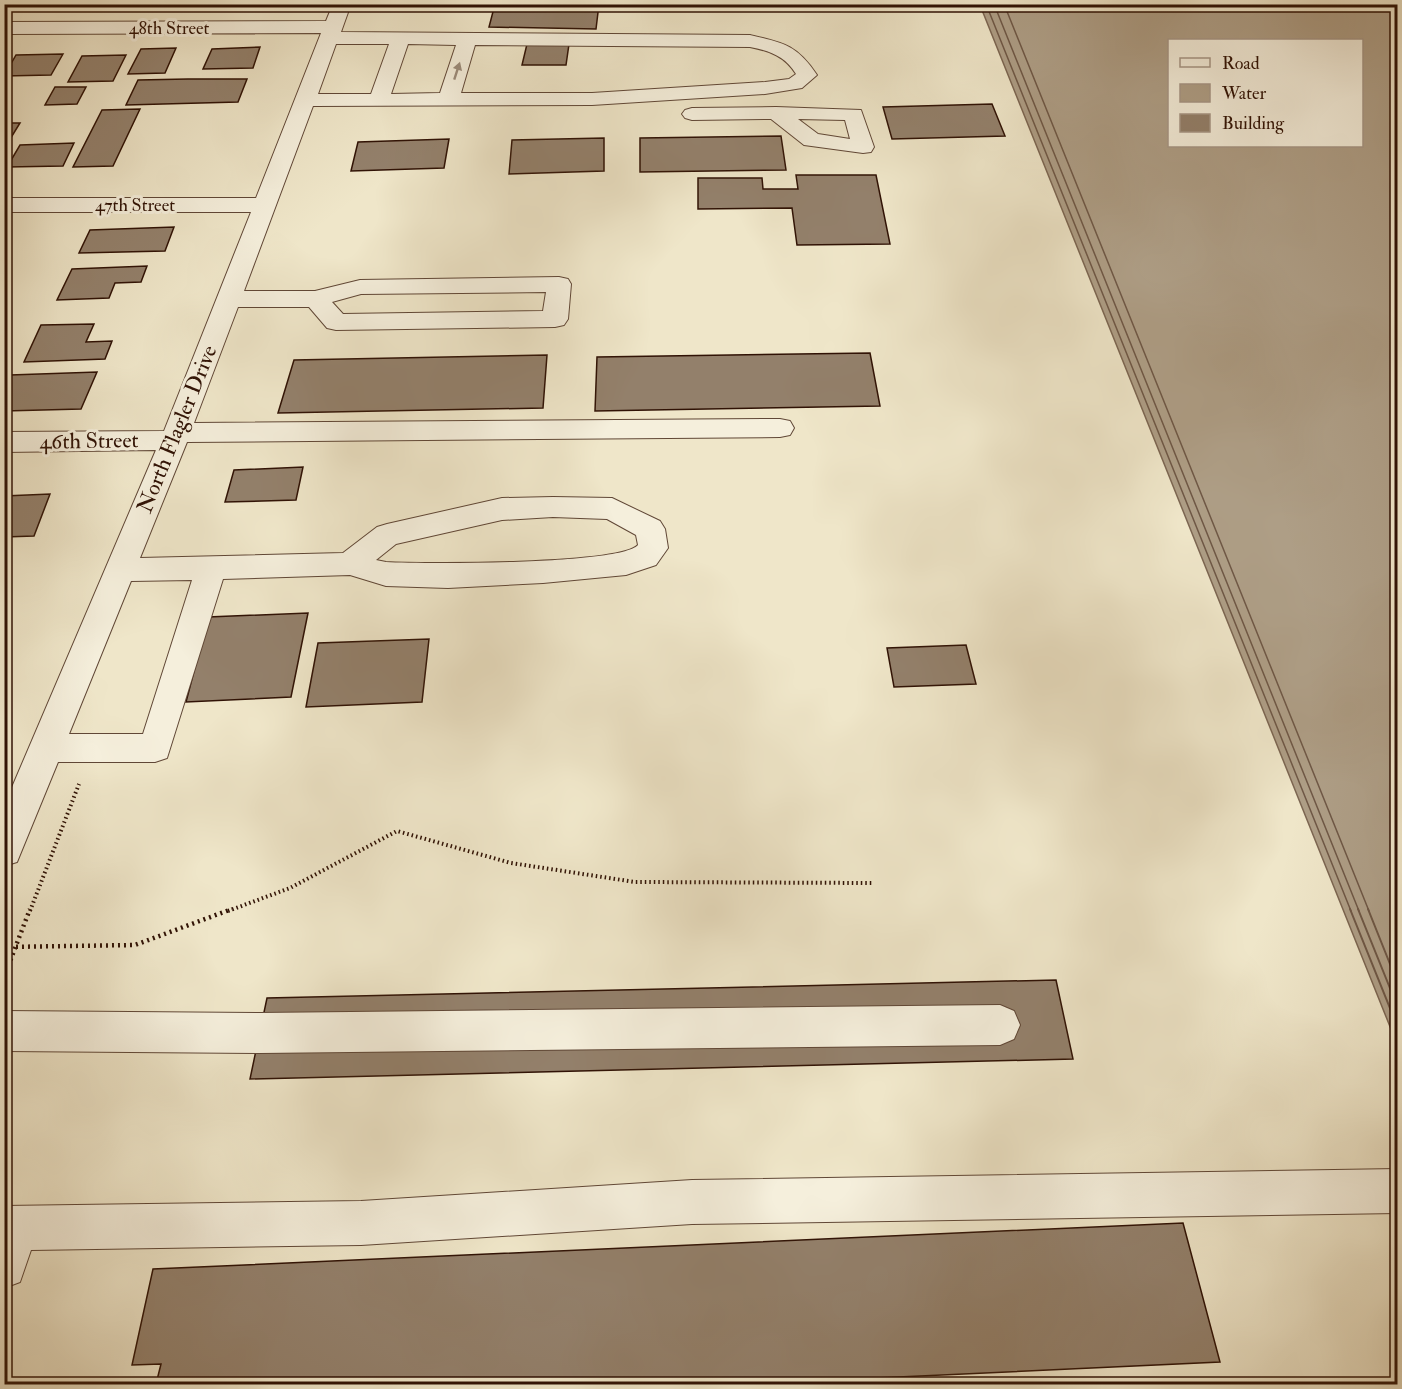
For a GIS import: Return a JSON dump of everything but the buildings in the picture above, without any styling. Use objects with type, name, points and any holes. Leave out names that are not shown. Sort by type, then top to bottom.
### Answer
[{"type":"street","name":"48th Street","points":[[4,28],[335,23],[400,40],[750,41],[784,49],[799,61],[807,75],[795,84],[765,88],[592,99],[448,101]]},
{"type":"street","name":"North Flagler Drive","points":[[4,850],[175,436],[335,23]]},
{"type":"street","points":[[379,100],[400,40]]},
{"type":"street","points":[[303,107],[379,100],[448,101],[467,41]]},
{"type":"street","points":[[303,107],[776,113]]},
{"type":"street","name":"47th Street","points":[[4,205],[265,205]]},
{"type":"street","points":[[229,299],[316,299],[360,287],[559,284],[555,319],[336,322],[316,299]]},
{"type":"street","name":"46th Street","points":[[4,442],[175,436],[780,428]]},
{"type":"street","points":[[120,570],[351,564],[397,574],[448,576],[543,572],[626,564],[645,557],[653,548],[650,529],[612,509],[553,507],[502,509],[387,535],[351,564]]},
{"type":"street","points":[[46,748],[155,748],[211,568]]},
{"type":"street","points":[[4,1031],[260,1033],[1000,1025]]},
{"type":"street","points":[[8,1241],[361,1223],[692,1202],[1398,1191]]},
{"type":"path","points":[[4,947],[135,945],[290,888],[397,831],[511,862],[634,882],[872,883]]},
{"type":"water","points":[[980,5],[1397,5],[1397,1044]]}]
